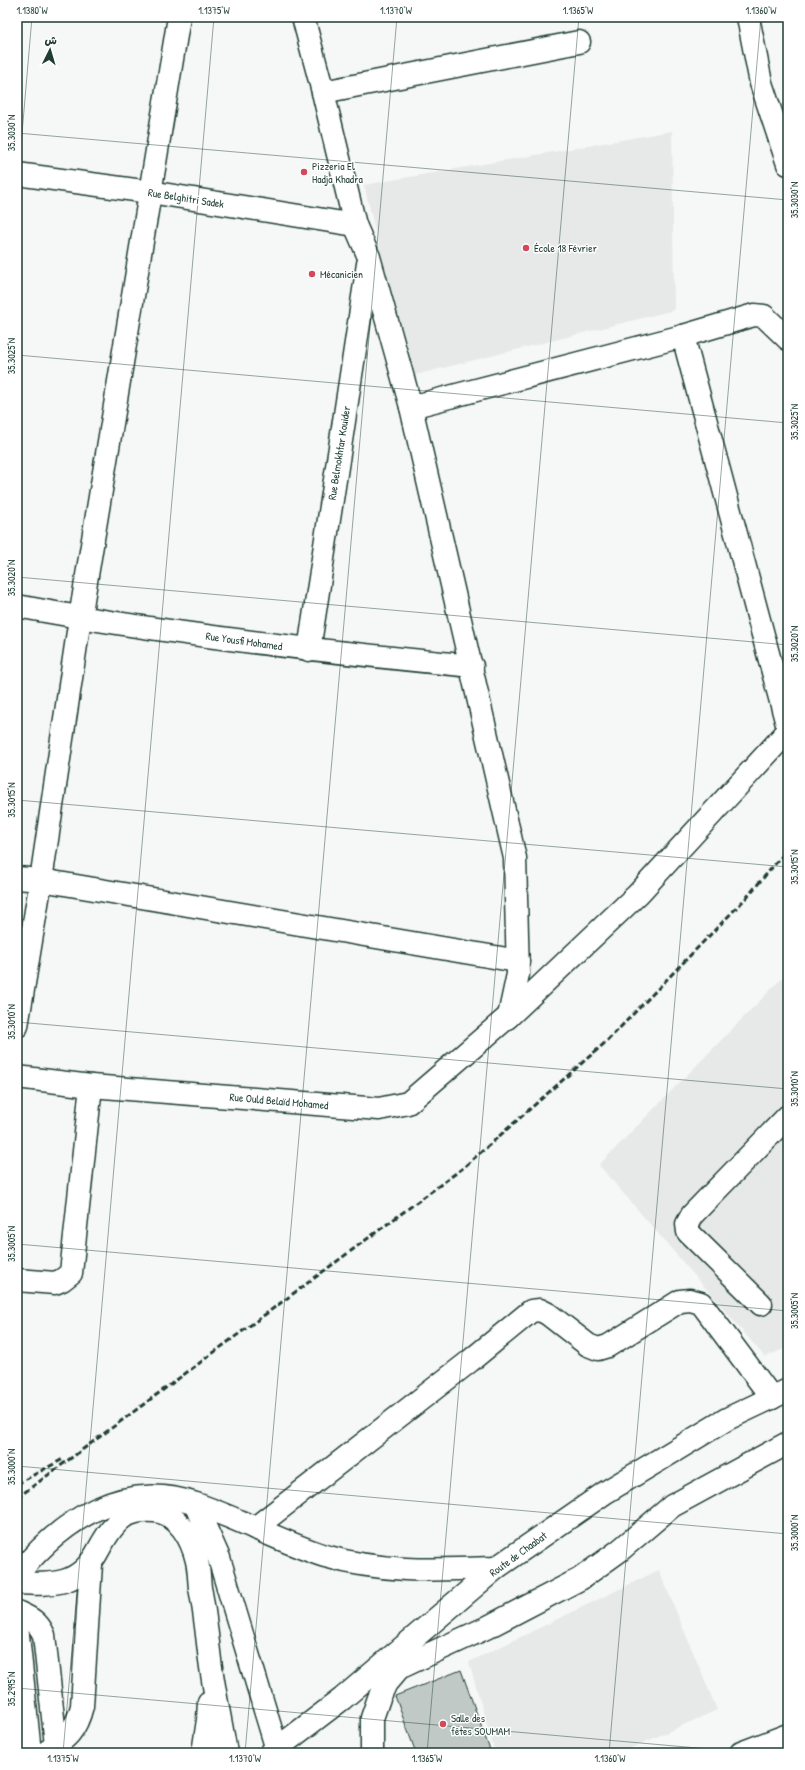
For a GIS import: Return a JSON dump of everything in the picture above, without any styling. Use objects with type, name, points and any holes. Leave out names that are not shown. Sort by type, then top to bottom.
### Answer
[{"type":"street","points":[[17,1026],[41,880],[80,618],[179,17]]},
{"type":"street","points":[[302,17],[323,92],[355,225],[369,256],[411,407],[472,666],[515,858],[518,974],[509,1016]]},
{"type":"street","points":[[748,17],[761,83],[788,164]]},
{"type":"street","points":[[323,92],[579,42]]},
{"type":"street","name":"Rue Belghitri Sadek","points":[[17,174],[150,192],[355,225]]},
{"type":"street","name":"Rue Belmokhtar Kouider","points":[[309,650],[369,256]]},
{"type":"street","points":[[411,407],[682,336],[754,315],[764,316],[788,339]]},
{"type":"street","points":[[682,336],[788,729]]},
{"type":"street","name":"Rue Yousfi Mohamed","points":[[17,606],[80,618],[309,650],[472,666]]},
{"type":"street","name":"Rue Ould Belaïd Mohamed","points":[[17,1077],[91,1086],[380,1109],[408,1103],[509,1016],[638,894],[788,729]]},
{"type":"street","points":[[17,878],[41,880],[518,961]]},
{"type":"street","points":[[17,1280],[55,1283],[71,1273],[91,1086]]},
{"type":"street","points":[[761,1304],[688,1232],[687,1224],[692,1216],[788,1116]]},
{"type":"street","points":[[255,1528],[470,1360],[530,1311],[540,1310],[548,1314],[588,1345],[598,1349],[608,1346],[680,1301],[690,1300],[701,1303],[780,1394]]},
{"type":"street","name":"Route de Chaabat","points":[[275,1751],[354,1688],[496,1568],[606,1492],[726,1419],[780,1394]]},
{"type":"street","points":[[372,1753],[372,1718],[378,1698],[386,1682],[399,1668],[486,1628],[580,1579],[620,1551],[672,1506],[788,1443]]},
{"type":"street","points":[[17,1575],[36,1553],[65,1526],[82,1515],[120,1501],[160,1497],[195,1504],[325,1556],[358,1565],[393,1569],[421,1570],[496,1568]]},
{"type":"street","points":[[195,1504],[219,1558],[275,1751]]},
{"type":"street","points":[[17,1583],[60,1583],[81,1574],[91,1564],[104,1540],[125,1516],[139,1511],[148,1510],[158,1511],[174,1520],[182,1528],[191,1543],[197,1562],[210,1660],[226,1753]]},
{"type":"street","points":[[51,1749],[68,1736],[75,1727],[82,1706],[91,1564]]},
{"type":"street","points":[[17,1612],[34,1620],[40,1626],[44,1635],[51,1749]]},
{"type":"street","points":[[17,1625],[30,1753]]},
{"type":"street","points":[[203,1753],[208,1720],[210,1660]]},
{"type":"street","points":[[354,1688],[372,1718]]},
{"type":"street","points":[[741,1753],[788,1735]]},
{"type":"shaded area","name":"École 18 Février","points":[[672,131],[674,310],[411,376],[364,185]]},
{"type":"shaded area","points":[[788,972],[788,1347],[765,1357],[599,1165]]},
{"type":"shaded area","points":[[659,1570],[717,1710],[620,1753],[495,1753],[469,1662]]},
{"type":"building","name":"Salle des fêtes SOUMAM","points":[[461,1670],[491,1753],[416,1753],[395,1696]]},
{"type":"railway","points":[[17,1498],[463,1168],[607,1041],[746,898],[788,849]]},
{"type":"railway","points":[[17,1484],[63,1459]]},
{"type":"place","name":"Pizzeria El Hadja Khadra","points":[[304,172]]},
{"type":"place","name":"École 18 Février","points":[[526,248]]},
{"type":"place","name":"Mécanicien","points":[[312,274]]},
{"type":"place","name":"Salle des fêtes SOUMAM","points":[[443,1724]]}]
